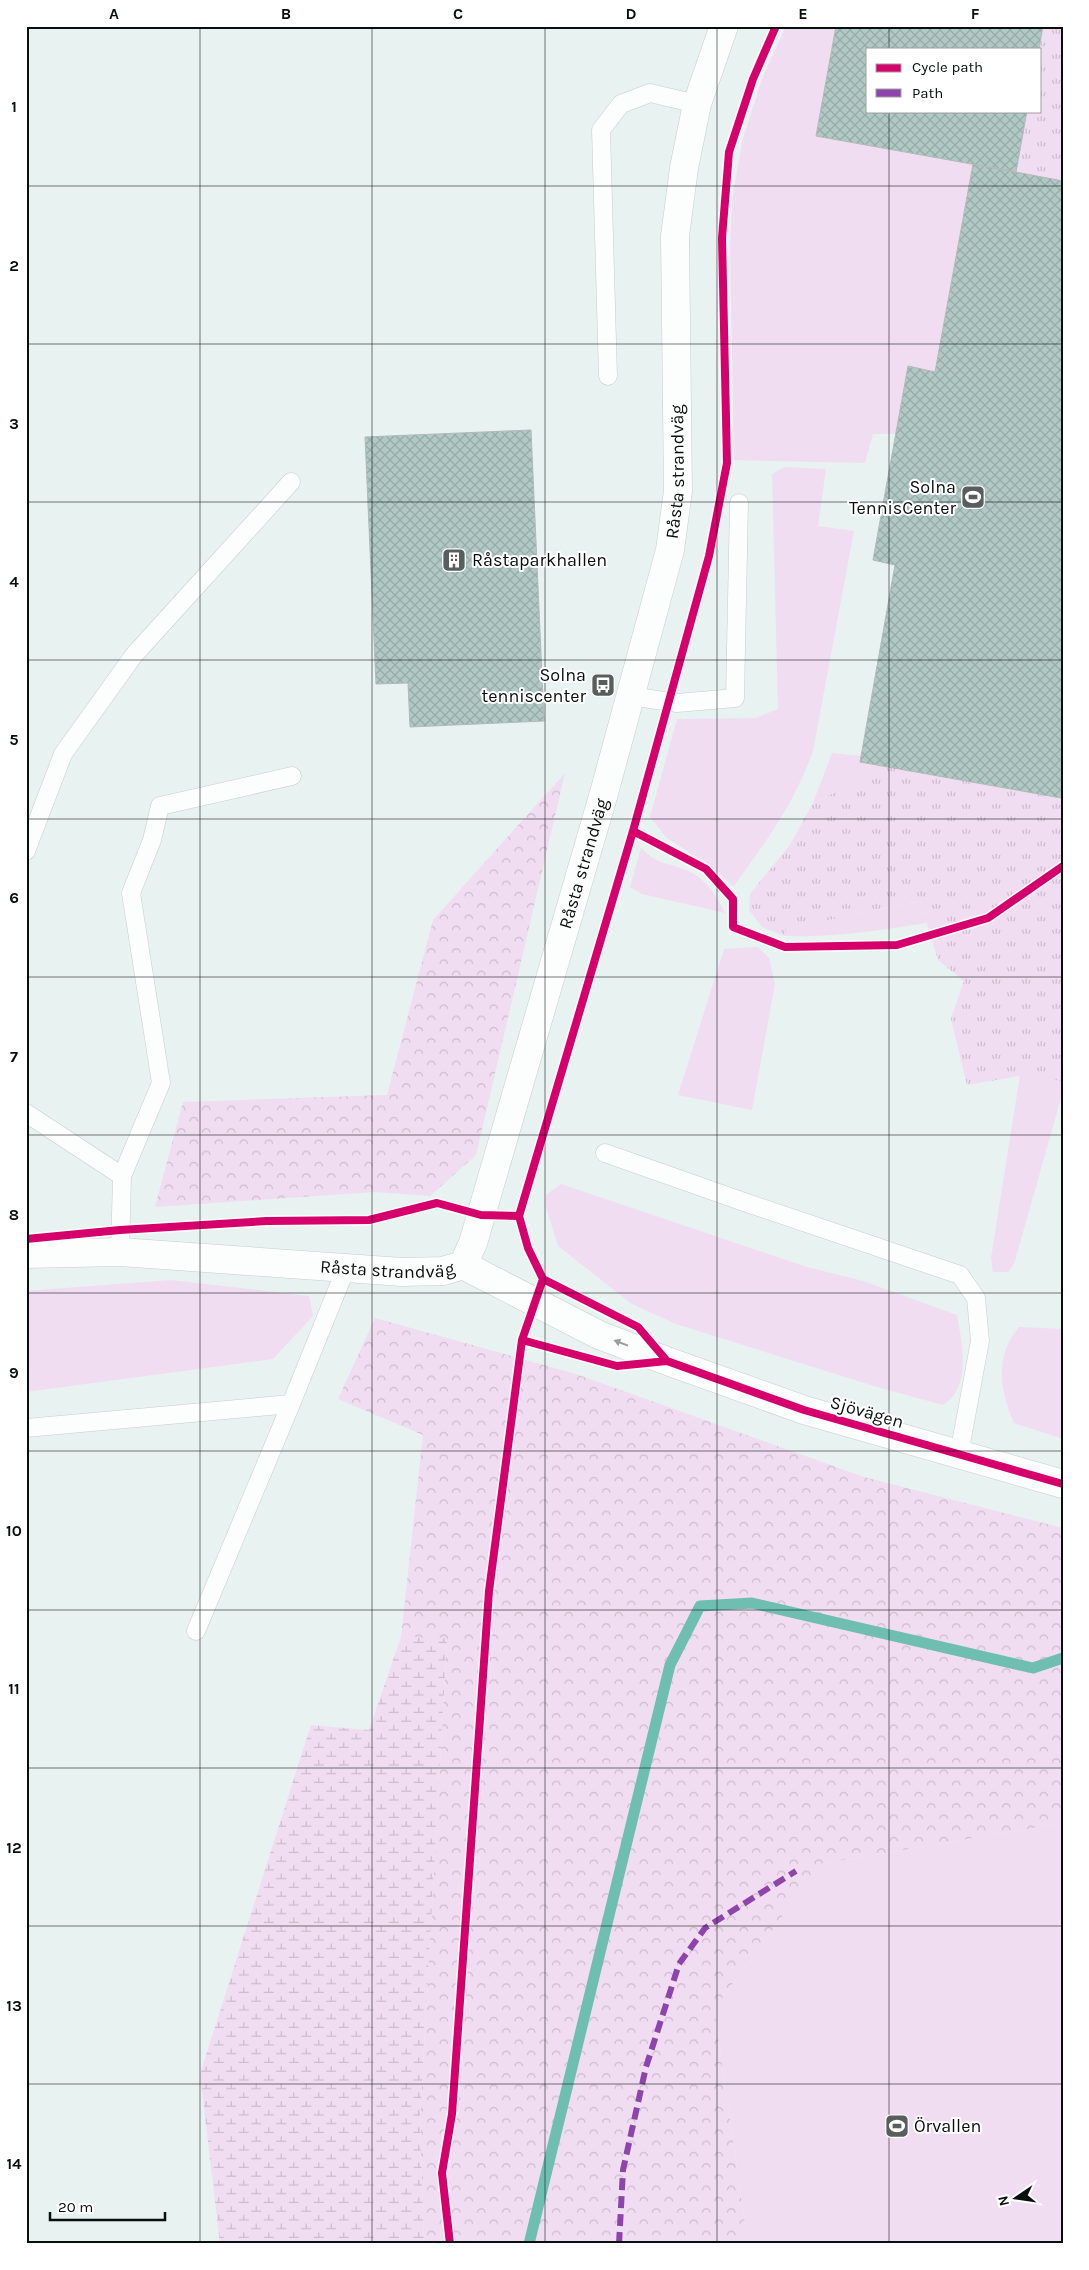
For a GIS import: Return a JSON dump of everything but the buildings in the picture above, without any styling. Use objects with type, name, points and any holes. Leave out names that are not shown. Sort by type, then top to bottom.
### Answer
[{"type":"street","name":"Råsta strandväg","points":[[26,1254],[120,1252],[402,1272],[442,1271],[463,1265],[473,1243],[604,794],[670,550],[678,491],[675,236],[684,168],[697,104],[724,26]]},
{"type":"street","name":"Sjövägen","points":[[463,1265],[607,1338],[804,1410],[1063,1484]]},
{"type":"lane","points":[[608,376],[601,130],[621,104],[650,93],[697,104]]},
{"type":"lane","points":[[26,851],[63,754],[134,656],[291,482]]},
{"type":"lane","points":[[630,696],[677,703],[735,698],[739,503]]},
{"type":"lane","points":[[120,1252],[122,1176],[160,1083],[131,893],[152,840],[160,806],[292,776]]},
{"type":"lane","points":[[26,1113],[122,1176]]},
{"type":"lane","points":[[606,1153],[753,1206],[960,1275],[976,1298],[980,1341],[958,1454]]},
{"type":"lane","points":[[196,1631],[346,1268]]},
{"type":"lane","points":[[26,1428],[291,1404]]},
{"type":"green space","points":[[786,26],[836,26],[816,136],[973,164],[935,372],[908,367],[896,434],[873,434],[865,463],[734,460],[730,250],[732,200],[743,138],[762,79]]},
{"type":"green space","points":[[1043,26],[1063,26],[1063,181],[1016,172],[1027,112],[1042,112],[1042,48],[1039,48]]},
{"type":"green space","points":[[784,467],[826,469],[818,526],[854,531],[813,751],[797,788],[778,822],[733,887],[714,868],[667,838],[650,817],[677,719],[756,718],[778,709],[772,474]]},
{"type":"green space","points":[[832,753],[861,756],[860,762],[889,767],[813,803]]},
{"type":"green space","points":[[889,767],[1061,798],[1063,788],[1063,1081],[1020,1076],[967,1085],[951,1019],[964,981],[938,960],[920,901],[786,929],[785,936],[762,927],[749,910],[750,894],[790,845],[813,803]]},
{"type":"green space","points":[[565,773],[476,1155],[430,1196],[375,1192],[155,1207],[183,1102],[387,1095],[433,920]]},
{"type":"green space","points":[[641,848],[653,858],[693,873],[705,882],[725,913],[642,894],[630,887]]},
{"type":"green space","points":[[920,901],[927,923],[839,935],[785,936],[786,929]]},
{"type":"green space","points":[[758,947],[769,958],[775,984],[752,1110],[678,1095],[724,949]]},
{"type":"green space","points":[[1020,1075],[1063,1081],[1063,1091],[1014,1264],[1008,1272],[993,1272],[991,1258]]},
{"type":"green space","points":[[561,1184],[807,1267],[863,1281],[957,1315],[963,1364],[958,1388],[943,1405],[877,1387],[676,1324],[632,1304],[558,1246],[546,1207],[546,1195]]},
{"type":"green space","points":[[171,1280],[309,1296],[313,1316],[273,1359],[26,1392],[26,1291]]},
{"type":"green space","points":[[375,1318],[576,1374],[864,1477],[1063,1528],[1063,1823],[821,1864],[714,2009],[748,2244],[424,2244],[420,2120],[447,1639],[401,1637],[423,1435],[338,1399]]},
{"type":"green space","points":[[1019,1327],[1063,1329],[1063,1439],[1014,1423],[1009,1411],[1003,1386],[1003,1361],[1011,1338]]},
{"type":"green space","points":[[401,1637],[447,1638],[420,2120],[424,2244],[220,2244],[200,2074],[311,1725],[369,1730]]},
{"type":"green space","name":"Örvallen","points":[[1063,1823],[1063,2244],[748,2244],[714,2009],[821,1864]]},
{"type":"waterway","points":[[529,2244],[670,1665],[700,1606],[752,1603],[1033,1668],[1063,1658]]},
{"type":"marked path","points":[[619,2244],[623,2170],[646,2067],[679,1964],[705,1928],[796,1871]]},
{"type":"cycle path","points":[[667,1361],[638,1327],[543,1279],[528,1248],[519,1216],[633,831],[709,556],[727,463],[722,238],[729,152],[753,79],[776,26]]},
{"type":"cycle path","points":[[633,831],[706,869],[733,899],[733,927],[785,947],[897,945],[988,918],[1063,866]]},
{"type":"cycle path","points":[[26,1239],[120,1230],[267,1221],[369,1220],[437,1203],[481,1215],[519,1216]]},
{"type":"cycle path","points":[[450,2244],[442,2173],[452,2114],[489,1591],[522,1340],[543,1279]]},
{"type":"cycle path","points":[[522,1340],[617,1366],[667,1361],[804,1410],[1063,1484]]},
{"type":"place","name":"Solna TennisCenter","points":[[973,497]]},
{"type":"place","name":"Råstaparkhallen","points":[[454,560]]},
{"type":"place","name":"Solna tenniscenter","points":[[603,685]]},
{"type":"place","name":"Örvallen","points":[[897,2126]]}]
